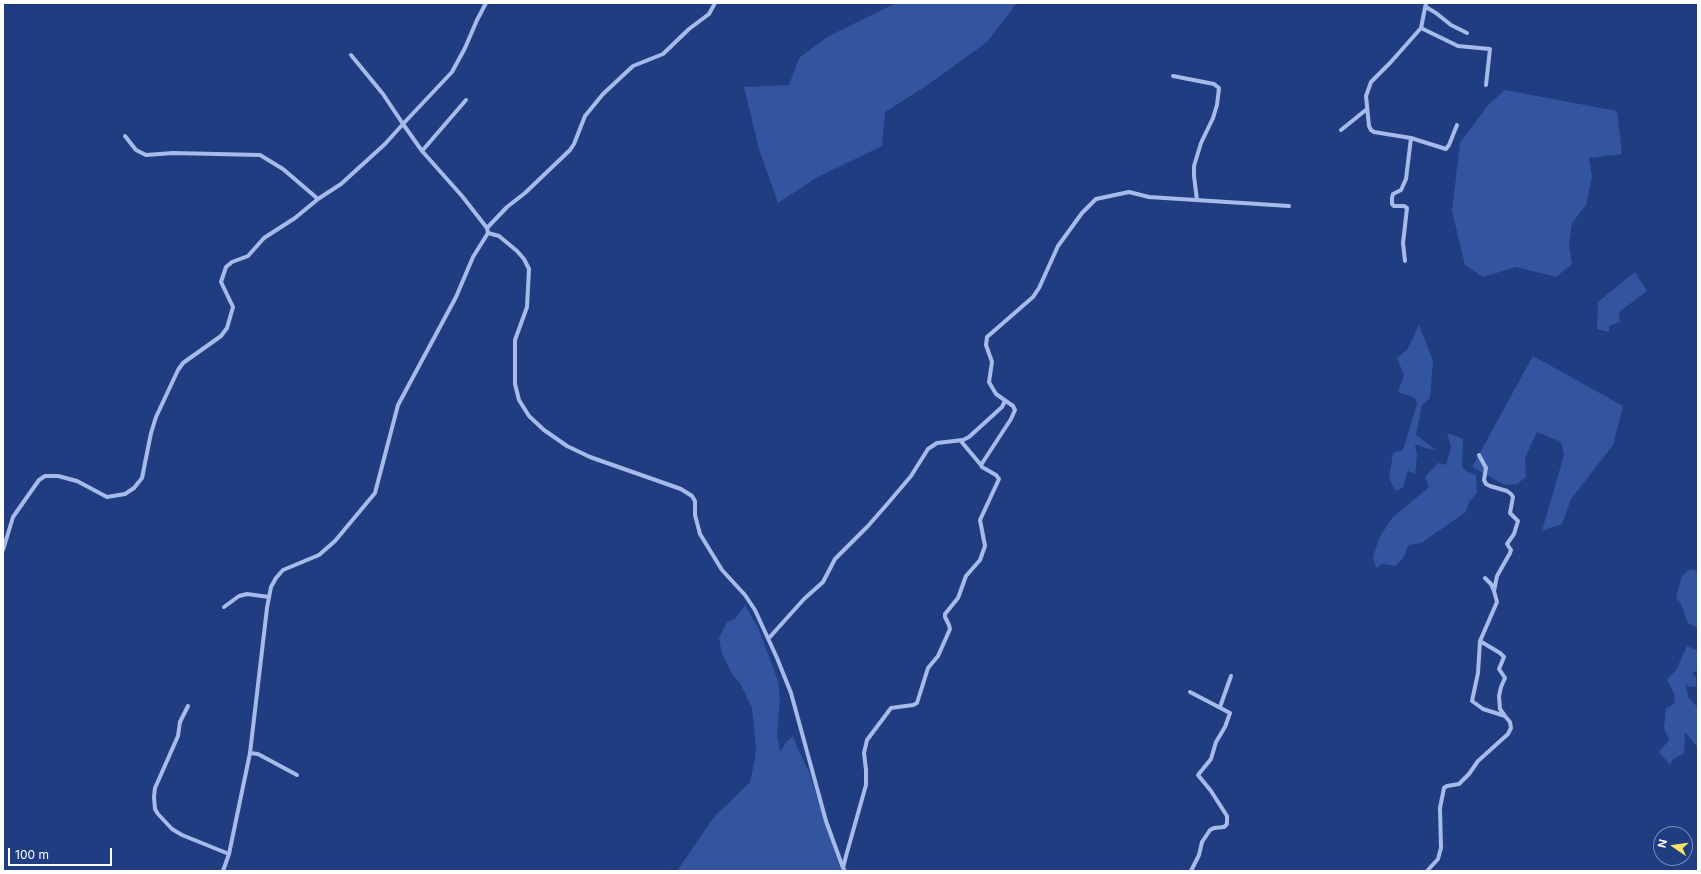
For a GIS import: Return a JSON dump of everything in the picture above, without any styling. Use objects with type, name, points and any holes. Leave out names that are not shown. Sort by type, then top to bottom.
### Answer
[{"type":"street","points":[[3,550],[13,517],[39,480],[45,476],[58,476],[77,481],[107,497],[126,494],[134,488],[142,478],[151,433],[156,417],[168,388],[178,370],[183,363],[221,336],[227,328],[233,307],[222,285],[222,277],[226,267],[232,262],[248,256],[262,239],[341,184],[385,144],[452,72],[486,3]]},
{"type":"street","points":[[487,228],[507,207],[525,193],[570,150],[574,144],[585,116],[603,94],[633,66],[663,54],[689,29],[709,14],[715,3]]},
{"type":"street","points":[[1457,125],[1449,146],[1446,149],[1411,138],[1374,132],[1371,130],[1366,96],[1371,82],[1421,28],[1426,5],[1451,25],[1467,33]]},
{"type":"street","points":[[1421,28],[1458,46],[1490,49],[1486,85]]},
{"type":"street","points":[[223,871],[229,854],[250,753],[271,587],[283,570],[319,555],[335,541],[375,493],[398,405],[456,297],[473,257],[488,233],[487,228],[462,196],[422,151],[383,94],[351,55]]},
{"type":"street","points":[[1173,76],[1214,84],[1219,88],[1217,105],[1213,118],[1201,143],[1194,166],[1197,200]]},
{"type":"street","points":[[422,151],[466,100]]},
{"type":"street","points":[[1341,130],[1367,109]]},
{"type":"street","points":[[126,136],[138,151],[151,156],[173,153],[260,155],[282,169],[318,199]]},
{"type":"street","points":[[1405,261],[1403,243],[1407,208],[1404,206],[1394,206],[1392,204],[1392,198],[1393,194],[1402,190],[1406,180],[1411,138]]},
{"type":"street","points":[[769,638],[804,599],[823,582],[834,561],[911,476],[928,449],[938,443],[960,440],[969,437],[1004,405],[1005,401],[996,394],[989,380],[992,362],[986,345],[987,337],[1033,297],[1039,288],[1058,246],[1082,213],[1096,199],[1129,192],[1143,196],[1289,206]]},
{"type":"street","points":[[488,233],[499,236],[517,251],[524,259],[529,269],[527,307],[515,340],[515,384],[519,400],[529,416],[544,430],[567,446],[590,457],[680,489],[692,496],[695,501],[696,525],[700,534],[722,570],[745,595],[755,610],[769,638],[792,693],[826,821],[844,870]]},
{"type":"street","points":[[981,464],[1014,413],[1013,406],[996,394]]},
{"type":"street","points":[[844,870],[866,785],[864,753],[867,740],[891,708],[913,706],[917,703],[928,668],[938,656],[950,629],[950,625],[945,617],[945,614],[959,596],[967,574],[978,562],[985,544],[980,520],[999,479],[996,475],[982,467],[960,440]]},
{"type":"street","points":[[1479,455],[1486,468],[1484,480],[1486,484],[1507,491],[1511,494],[1513,498],[1510,513],[1518,521],[1514,534],[1507,544],[1511,550],[1497,576],[1494,591]]},
{"type":"street","points":[[1485,578],[1491,584],[1497,602],[1480,641],[1478,673],[1472,701],[1483,709],[1505,716]]},
{"type":"street","points":[[224,607],[239,596],[246,594],[269,597]]},
{"type":"street","points":[[1427,871],[1438,859],[1441,848],[1440,808],[1444,788],[1459,784],[1469,774],[1478,761],[1508,734],[1512,726],[1500,709],[1499,703],[1501,687],[1505,678],[1499,669],[1504,658],[1500,653],[1480,641]]},
{"type":"street","points":[[1220,707],[1231,676]]},
{"type":"street","points":[[1190,692],[1229,711],[1230,715],[1226,727],[1217,739],[1211,759],[1199,772],[1198,776],[1211,791],[1227,816],[1227,820],[1224,827],[1211,829],[1202,842],[1199,855],[1191,871]]},
{"type":"street","points":[[188,706],[180,722],[178,736],[155,788],[155,809],[172,829],[182,835],[229,854]]},
{"type":"street","points":[[250,753],[258,754],[297,775]]},
{"type":"shaded area","points":[[896,3],[1017,3],[987,42],[923,88],[885,112],[882,146],[816,178],[778,203],[759,149],[744,87],[789,85],[799,58],[827,37]]},
{"type":"shaded area","points":[[1505,90],[1617,111],[1622,154],[1589,158],[1592,177],[1586,205],[1572,223],[1569,245],[1572,264],[1556,277],[1516,267],[1483,277],[1465,265],[1452,211],[1460,143],[1488,105]]},
{"type":"shaded area","points":[[1635,272],[1647,291],[1619,312],[1620,322],[1609,326],[1609,332],[1597,329],[1598,302]]},
{"type":"shaded area","points":[[1419,325],[1433,360],[1430,398],[1422,405],[1416,435],[1436,450],[1415,444],[1417,456],[1415,474],[1408,471],[1403,487],[1396,491],[1389,479],[1393,453],[1403,450],[1417,404],[1415,398],[1398,392],[1404,375],[1397,358],[1407,350]]},
{"type":"shaded area","points":[[1533,356],[1623,406],[1613,445],[1571,499],[1562,524],[1542,531],[1564,455],[1561,442],[1537,432],[1525,458],[1526,477],[1517,484],[1505,485],[1472,467]]},
{"type":"shaded area","points":[[1447,433],[1463,439],[1462,467],[1466,471],[1476,475],[1477,492],[1468,504],[1466,512],[1421,543],[1408,545],[1404,557],[1395,566],[1382,564],[1376,568],[1373,557],[1379,538],[1392,518],[1429,487],[1425,477],[1438,463],[1446,465],[1451,447]]},
{"type":"shaded area","points":[[1690,569],[1698,571],[1698,628],[1688,623],[1680,602],[1676,598],[1682,576]]},
{"type":"shaded area","points":[[745,605],[759,630],[778,681],[780,698],[777,734],[780,752],[787,741],[793,736],[809,772],[841,871],[677,871],[714,817],[750,782],[756,748],[752,708],[740,683],[732,674],[722,654],[719,638],[727,622],[735,619]]},
{"type":"shaded area","points":[[1687,646],[1698,651],[1698,670],[1692,673],[1696,677],[1696,684],[1698,686],[1689,687],[1685,682],[1688,697],[1698,708],[1698,748],[1685,732],[1684,753],[1672,760],[1670,765],[1659,752],[1669,740],[1664,728],[1666,708],[1674,704],[1675,696],[1667,679],[1676,670]]}]
